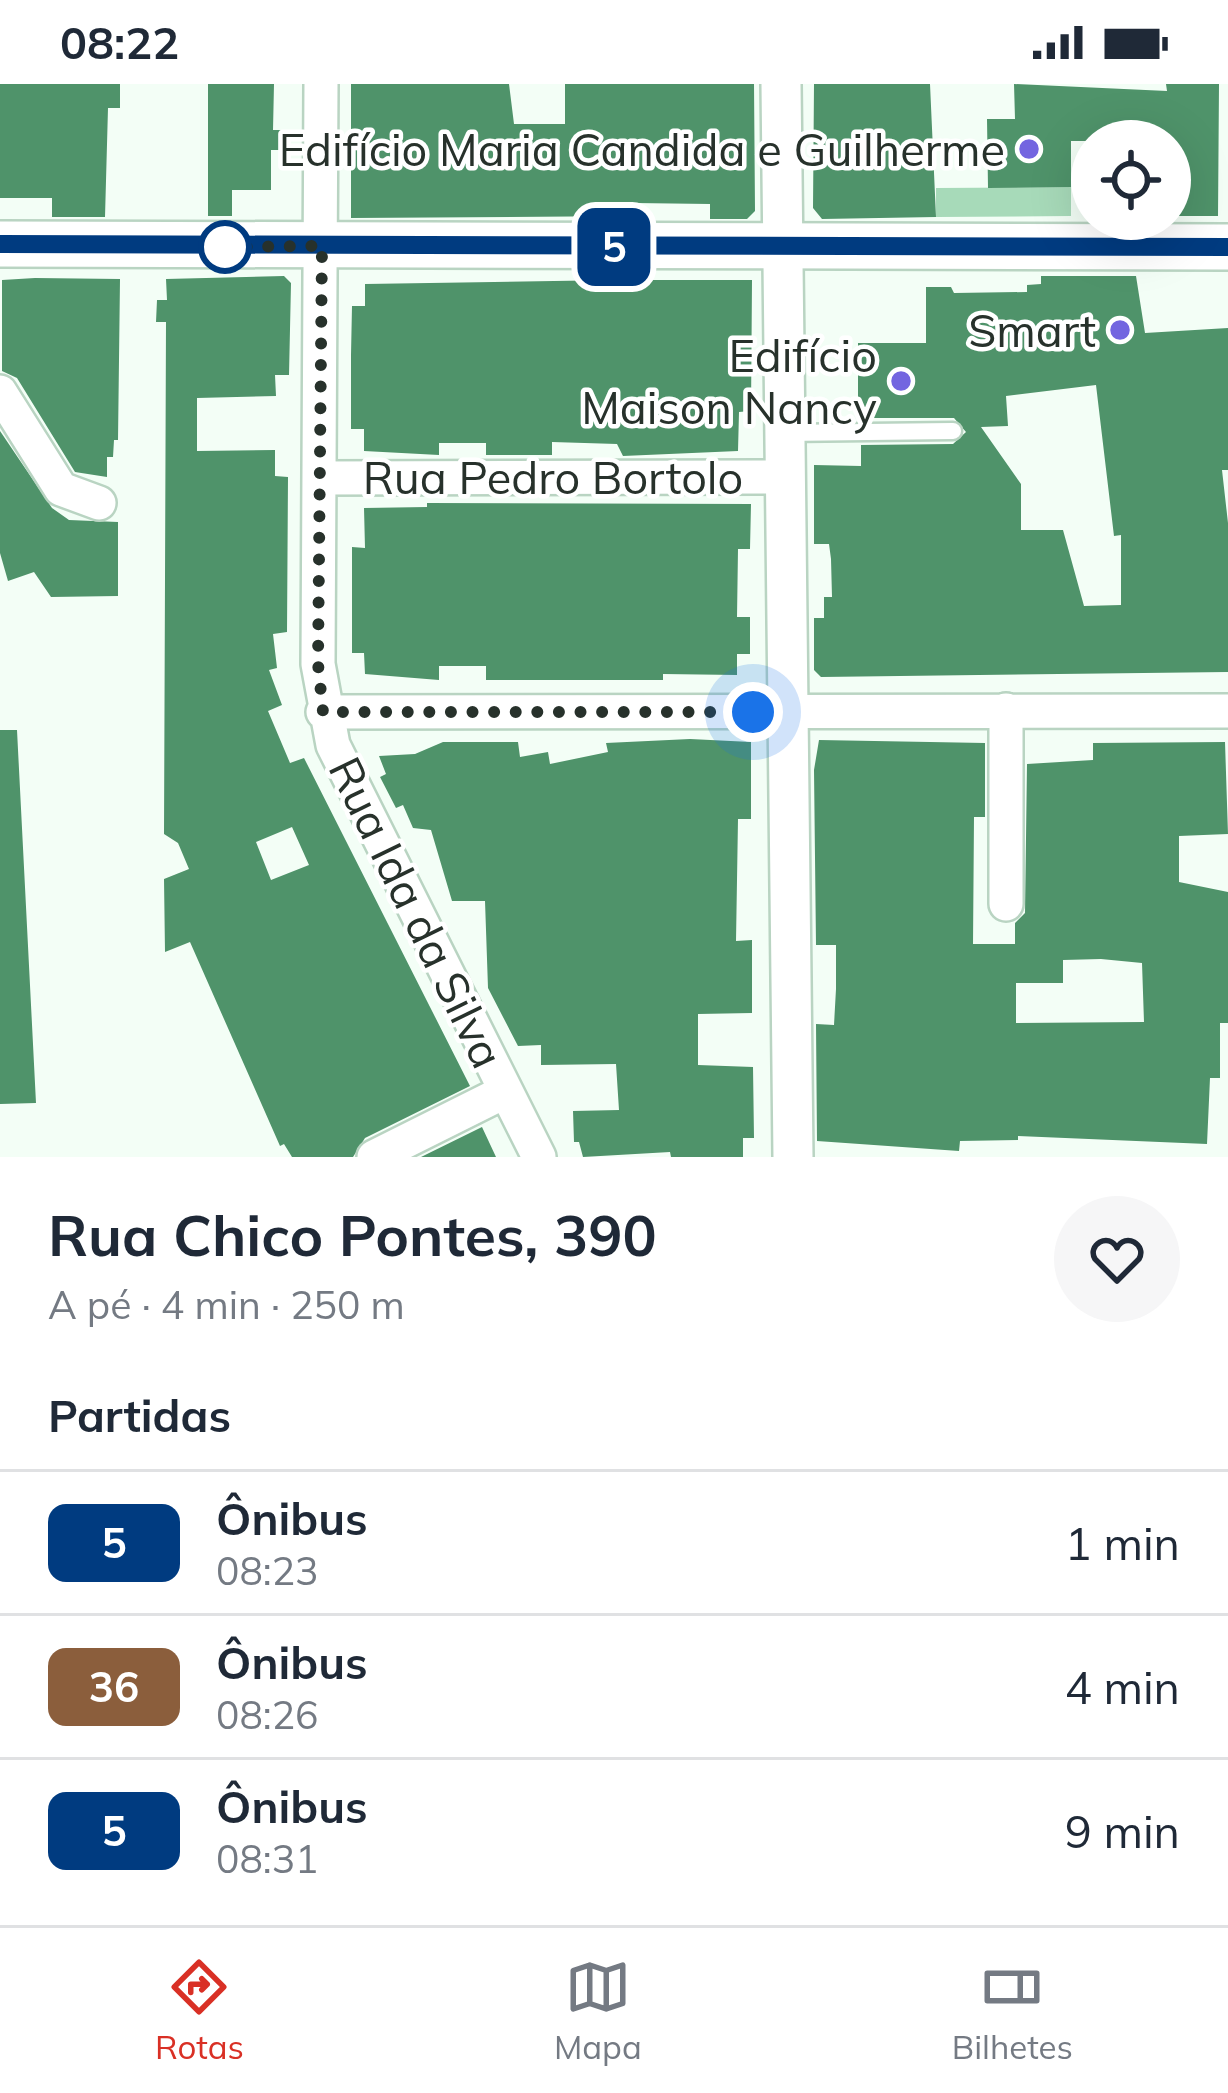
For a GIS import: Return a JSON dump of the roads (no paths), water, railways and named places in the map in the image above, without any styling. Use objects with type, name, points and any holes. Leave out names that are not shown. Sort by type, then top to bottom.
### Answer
[{"type":"main road","points":[[0,244],[1228,247]]},
{"type":"street","name":"Rua Ida da Silva","points":[[321,84],[318,664],[323,712],[343,765],[539,1157]]},
{"type":"street","points":[[781,84],[793,1157]]},
{"type":"street","points":[[0,392],[62,489],[99,503]]},
{"type":"street","name":"Rua Pedro Bortolo","points":[[321,478],[784,477]]},
{"type":"street","points":[[1006,710],[1006,904]]},
{"type":"street","points":[[323,712],[1228,711]]},
{"type":"street","points":[[374,1157],[506,1090]]},
{"type":"lane","points":[[783,433],[953,431]]},
{"type":"place","name":"Edifício Maria Candida e Guilherme","points":[[1029,149]]},
{"type":"place","name":"Smart","points":[[1120,330]]},
{"type":"place","name":"Edifício Maison Nancy","points":[[901,381]]}]
